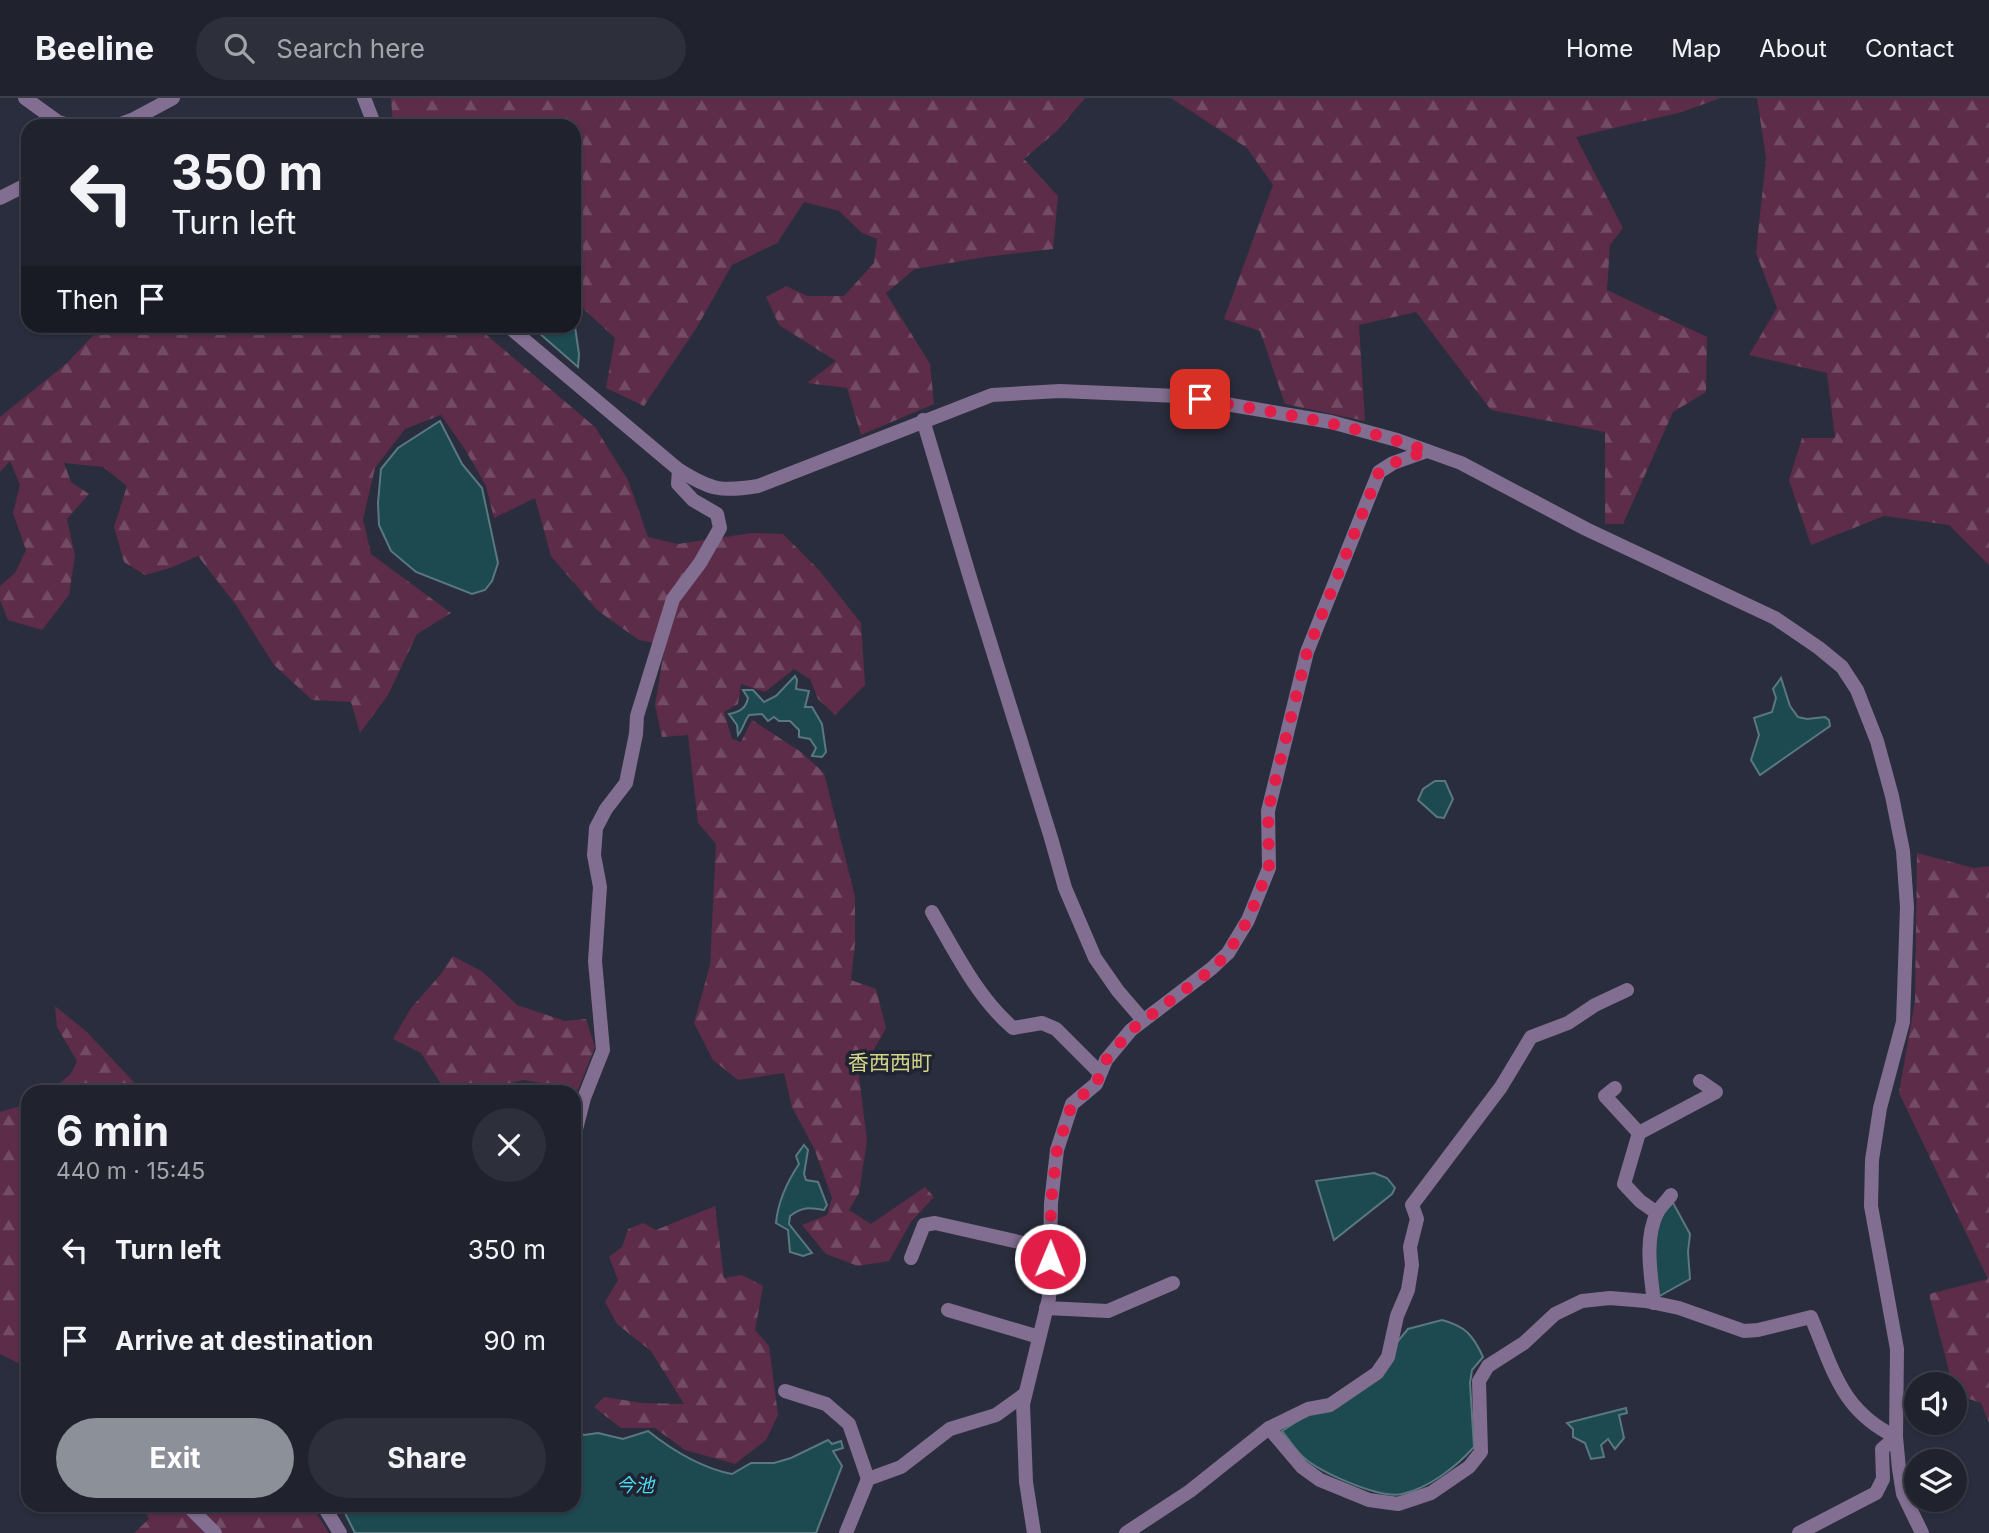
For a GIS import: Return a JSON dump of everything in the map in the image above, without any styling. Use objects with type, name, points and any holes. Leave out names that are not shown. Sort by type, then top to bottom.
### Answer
[{"type":"street","points":[[24,98],[54,119]]},
{"type":"street","points":[[134,119],[173,98]]},
{"type":"street","points":[[364,98],[372,119]]},
{"type":"street","points":[[0,198],[21,188]]},
{"type":"street","points":[[516,333],[679,470],[704,486],[733,490],[758,486],[992,395],[1060,391],[1178,396],[1331,422],[1397,440],[1461,463],[1586,529],[1775,618],[1842,667],[1857,690],[1877,741],[1903,851],[1907,907],[1903,1022],[1880,1108],[1872,1160],[1871,1206],[1897,1349],[1896,1437],[1903,1494],[1923,1533]]},
{"type":"street","points":[[923,420],[1065,888],[1094,958],[1143,1020]]},
{"type":"street","points":[[1034,1533],[1026,1482],[1023,1404],[1049,1298],[1051,1203],[1057,1150],[1072,1104],[1096,1084],[1106,1060],[1131,1030],[1220,961],[1248,920],[1269,868],[1268,811],[1307,652],[1379,472],[1393,463],[1427,451]]},
{"type":"street","points":[[581,1107],[603,1050],[595,961],[600,887],[594,855],[596,828],[606,808],[626,783],[639,706],[673,599],[700,563],[720,528],[718,514],[693,500],[678,484],[679,470]]},
{"type":"street","points":[[932,912],[981,995],[998,1015],[1013,1028],[1042,1023],[1056,1029],[1100,1073]]},
{"type":"street","points":[[1126,1533],[1190,1491],[1269,1429],[1308,1409],[1330,1405],[1377,1373],[1388,1357],[1396,1316],[1408,1290],[1412,1265],[1410,1247],[1417,1219],[1412,1205],[1502,1087],[1531,1037],[1568,1023],[1595,1005],[1627,990]]},
{"type":"street","points":[[1657,1213],[1640,1201],[1624,1184],[1639,1133],[1716,1092],[1700,1081]]},
{"type":"street","points":[[1615,1088],[1605,1096],[1639,1133]]},
{"type":"street","points":[[1654,1303],[1649,1263],[1651,1234],[1657,1213],[1671,1195]]},
{"type":"street","points":[[911,1258],[925,1226],[935,1223],[1050,1249]]},
{"type":"street","points":[[1046,1308],[1108,1311],[1172,1283]]},
{"type":"street","points":[[1269,1429],[1303,1467],[1320,1480],[1369,1500],[1398,1504],[1431,1493],[1469,1467],[1481,1452],[1479,1381],[1488,1366],[1524,1343],[1555,1314],[1582,1301],[1610,1298],[1679,1308],[1744,1331],[1811,1317],[1842,1391],[1873,1426],[1896,1437]]},
{"type":"street","points":[[948,1310],[1039,1337]]},
{"type":"street","points":[[785,1391],[826,1404],[849,1424],[868,1479],[846,1533]]},
{"type":"street","points":[[868,1479],[901,1467],[950,1429],[996,1415],[1025,1394]]},
{"type":"street","points":[[1799,1533],[1876,1493],[1883,1479],[1882,1449],[1896,1437]]},
{"type":"street","points":[[194,1512],[215,1533]]},
{"type":"street","points":[[327,1512],[340,1533]]},
{"type":"green space","points":[[391,98],[1085,98],[1058,130],[1024,159],[1058,196],[1053,249],[915,269],[886,293],[930,364],[934,404],[861,435],[847,388],[807,383],[836,361],[779,325],[766,297],[786,286],[807,296],[844,296],[874,263],[877,239],[862,233],[839,211],[804,202],[777,243],[732,265],[697,327],[644,406],[606,388],[615,338],[581,306],[581,119],[392,119]]},
{"type":"green space","points":[[1171,98],[1720,98],[1682,112],[1576,137],[1623,228],[1610,245],[1607,290],[1707,337],[1706,392],[1673,412],[1623,524],[1605,524],[1605,432],[1491,410],[1416,312],[1359,325],[1365,421],[1285,404],[1260,331],[1224,319],[1273,185],[1247,148]]},
{"type":"green space","points":[[1757,98],[1989,98],[1989,565],[1949,525],[1884,516],[1811,545],[1789,480],[1802,438],[1835,438],[1827,373],[1749,355],[1777,308],[1756,253],[1766,158]]},
{"type":"green space","points":[[95,333],[484,333],[595,427],[628,480],[648,537],[678,544],[752,533],[783,534],[819,570],[861,623],[865,685],[835,715],[818,699],[810,679],[794,669],[765,692],[741,684],[738,704],[724,712],[732,739],[741,742],[752,720],[801,752],[824,773],[855,897],[855,944],[851,980],[876,989],[886,1028],[859,1076],[867,1141],[859,1193],[849,1210],[871,1224],[925,1187],[934,1197],[911,1222],[889,1261],[858,1266],[826,1254],[802,1225],[827,1215],[832,1198],[814,1148],[792,1107],[784,1073],[738,1080],[713,1060],[694,1023],[710,965],[716,844],[698,823],[688,735],[662,737],[655,705],[665,645],[639,640],[597,610],[551,556],[535,498],[494,518],[486,486],[441,415],[405,429],[375,468],[363,519],[371,554],[451,613],[417,634],[388,695],[360,733],[351,702],[312,700],[274,665],[236,605],[198,556],[145,575],[124,562],[114,527],[127,486],[103,467],[64,463],[71,482],[89,494],[67,519],[75,556],[69,595],[42,630],[8,620],[0,600],[0,586],[15,573],[26,550],[13,513],[20,485],[10,461],[0,472],[0,417],[66,364]]},
{"type":"green space","points":[[1917,853],[1974,868],[1989,866],[1989,1423],[1981,1403],[1967,1398],[1967,1372],[1949,1372],[1929,1294],[1988,1279],[1899,1093],[1915,1001]]},
{"type":"green space","points":[[453,956],[483,972],[517,1005],[565,1021],[586,1019],[595,1047],[580,1085],[551,1085],[524,1080],[502,1085],[442,1085],[421,1053],[393,1039],[411,1008]]},
{"type":"green space","points":[[55,1006],[87,1032],[136,1085],[58,1085],[71,1074],[77,1061],[57,1027]]},
{"type":"green space","points":[[21,1106],[21,1364],[0,1354],[0,1112]]},
{"type":"green space","points":[[715,1206],[724,1278],[742,1275],[763,1286],[755,1330],[769,1346],[778,1415],[766,1440],[735,1464],[685,1450],[655,1428],[621,1428],[594,1407],[604,1397],[643,1403],[684,1404],[651,1351],[617,1324],[605,1302],[618,1280],[609,1257],[622,1247],[628,1229],[643,1223],[656,1230]]},
{"type":"green space","points":[[146,1512],[316,1512],[329,1533],[134,1533],[149,1519]]},
{"type":"water","points":[[539,333],[576,333],[578,367]]},
{"type":"water","points":[[440,421],[462,464],[482,488],[498,563],[492,581],[485,590],[472,594],[416,572],[391,551],[379,525],[381,469],[398,448]]},
{"type":"water","points":[[795,676],[796,689],[809,691],[805,707],[812,707],[822,724],[826,752],[822,757],[812,756],[816,748],[810,739],[799,737],[799,730],[790,721],[779,721],[774,717],[768,721],[762,714],[749,715],[738,735],[737,725],[729,714],[739,711],[746,704],[748,698],[743,690],[753,690],[764,702],[776,696]]},
{"type":"water","points":[[1781,678],[1790,706],[1798,717],[1825,717],[1830,726],[1760,775],[1751,760],[1759,735],[1754,718],[1772,712],[1776,698],[1773,689]]},
{"type":"water","points":[[1435,781],[1445,781],[1453,799],[1444,818],[1437,817],[1418,800],[1423,789]]},
{"type":"water","points":[[804,1145],[808,1150],[804,1174],[806,1180],[818,1182],[827,1205],[824,1210],[806,1208],[790,1216],[789,1224],[812,1253],[803,1256],[790,1252],[788,1230],[776,1223],[784,1192],[799,1164],[796,1156]]},
{"type":"water","points":[[1374,1173],[1387,1178],[1395,1188],[1392,1194],[1334,1240],[1316,1181]]},
{"type":"water","points":[[1672,1201],[1690,1234],[1690,1279],[1656,1298],[1653,1247],[1659,1223]]},
{"type":"water","points":[[1442,1320],[1467,1332],[1483,1357],[1472,1370],[1470,1383],[1474,1447],[1467,1455],[1432,1482],[1402,1494],[1379,1492],[1350,1483],[1302,1456],[1282,1431],[1310,1413],[1352,1397],[1408,1329]]},
{"type":"water","points":[[1626,1408],[1627,1413],[1619,1415],[1624,1438],[1615,1449],[1608,1439],[1601,1445],[1604,1457],[1591,1459],[1585,1443],[1573,1437],[1573,1429],[1567,1423]]},
{"type":"water","name":"今池","points":[[648,1431],[687,1457],[732,1474],[751,1463],[774,1463],[791,1458],[828,1440],[832,1444],[841,1441],[843,1448],[833,1451],[842,1466],[816,1533],[355,1533],[344,1512],[581,1512],[581,1433],[598,1433],[623,1439]]},
{"type":"district","name":"香西西町","points":[[890,1062]]},
{"type":"route","points":[[1050,1259],[1051,1203],[1057,1150],[1072,1104],[1096,1084],[1106,1060],[1131,1030],[1211,970],[1228,953],[1248,920],[1269,868],[1268,811],[1307,652],[1379,472],[1393,463],[1427,451],[1331,422],[1200,399]]}]
